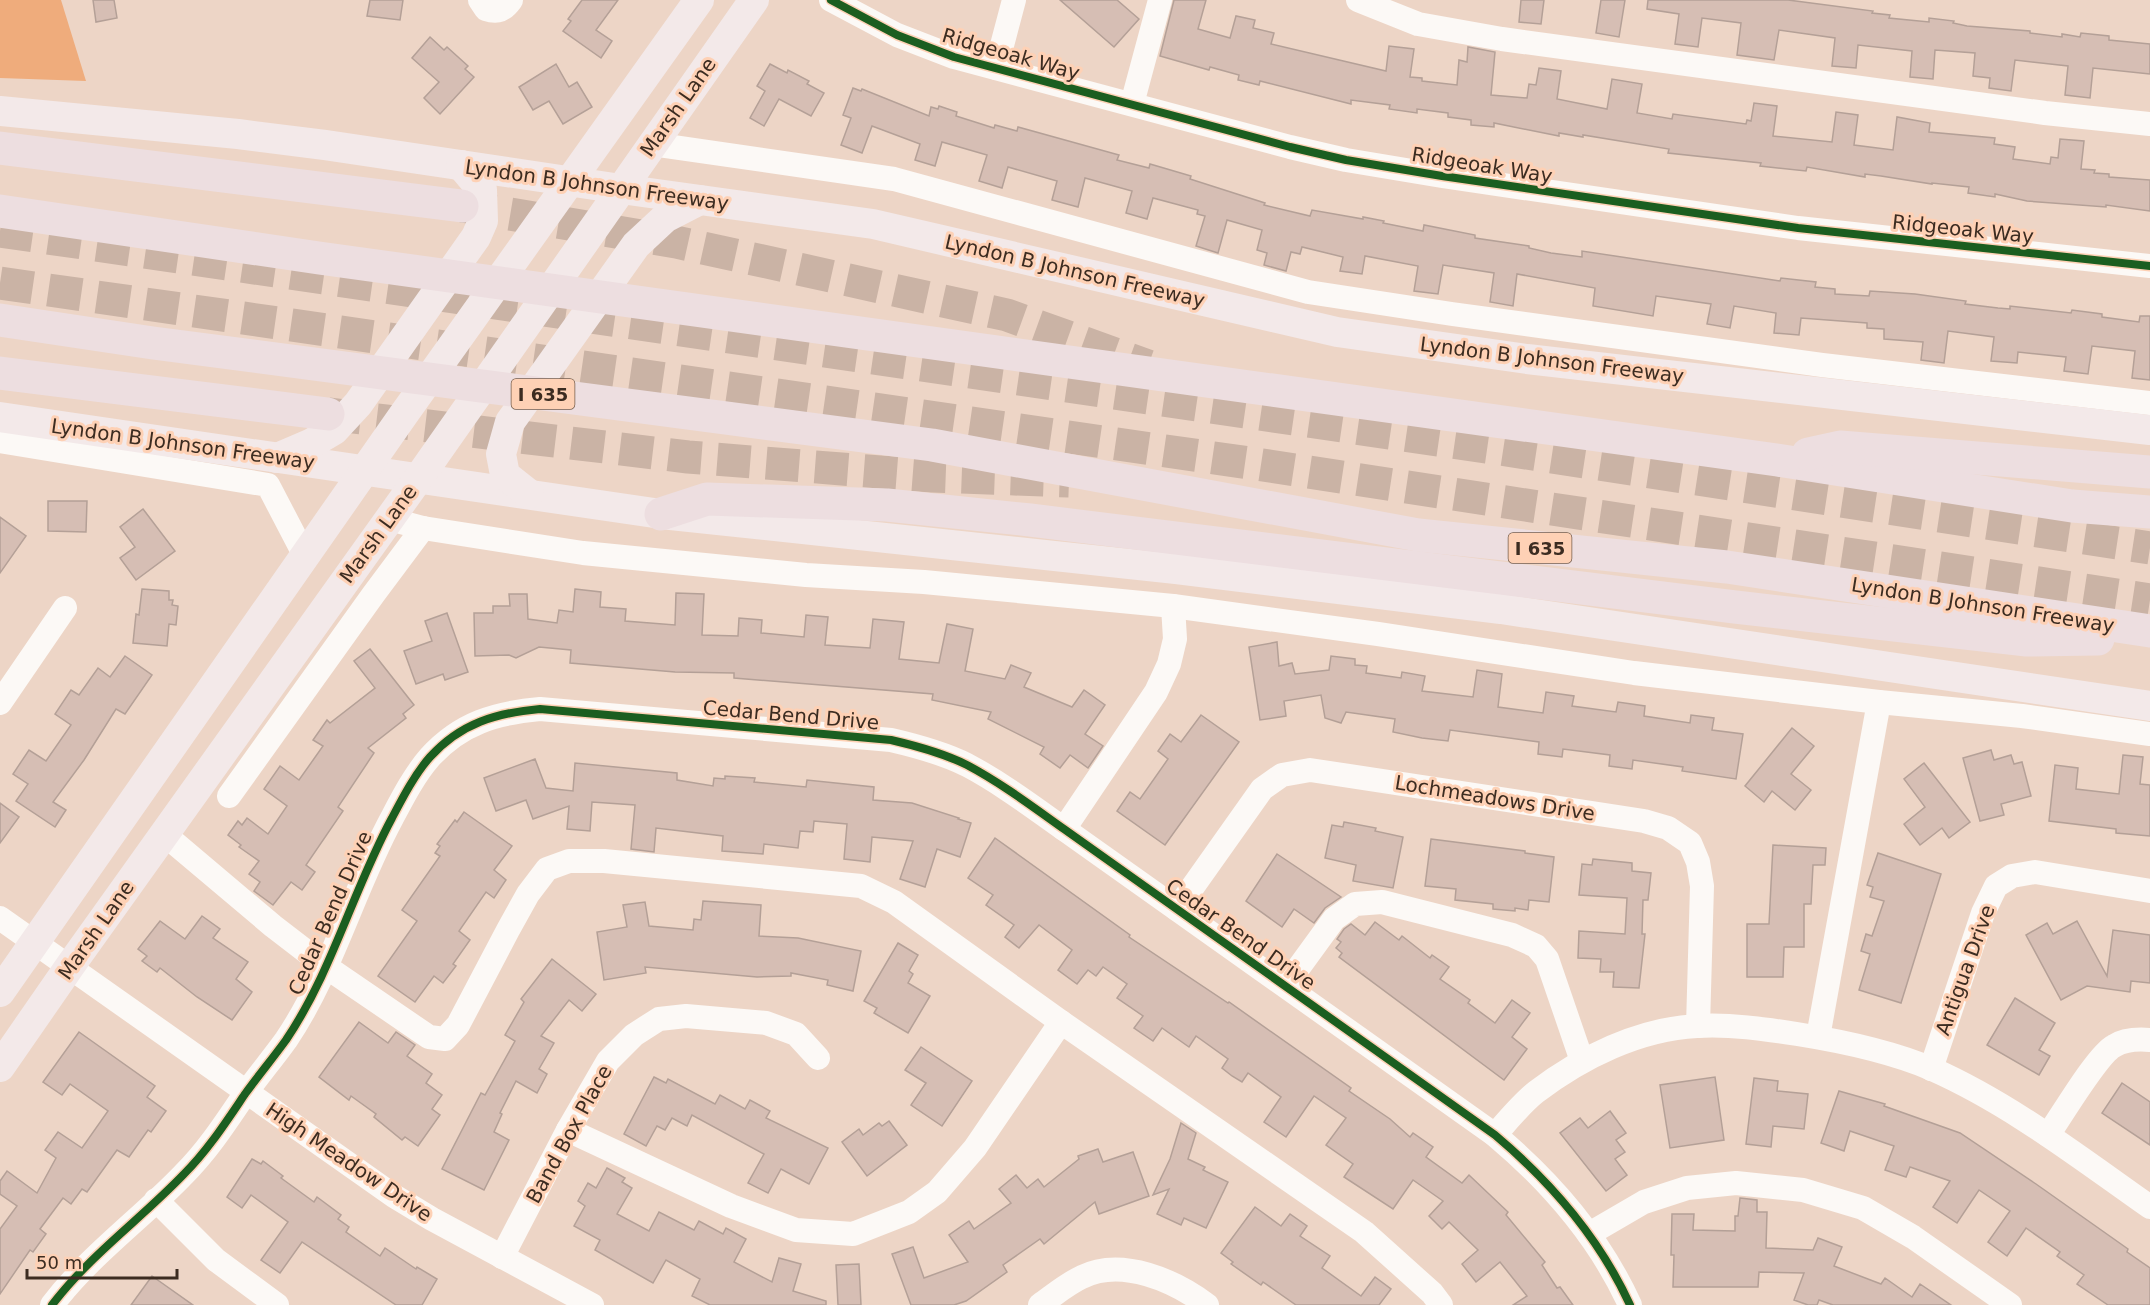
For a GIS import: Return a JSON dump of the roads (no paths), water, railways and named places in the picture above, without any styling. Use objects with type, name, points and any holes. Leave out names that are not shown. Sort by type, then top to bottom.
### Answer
[{"type":"highway","points":[[0,148],[472,198]]},
{"type":"highway","points":[[0,211],[343,261],[1777,460],[2072,506],[2150,512]]},
{"type":"highway","name":"Lyndon B Johnson Freeway","points":[[0,320],[165,344],[932,445],[1418,535],[1727,567],[2150,630]]},
{"type":"highway","points":[[0,373],[331,422]]},
{"type":"highway","points":[[1777,460],[1840,447],[2150,471]]},
{"type":"highway","points":[[661,514],[707,500],[887,505],[1030,519],[1734,607],[2016,638],[2150,638]]},
{"type":"main road","points":[[0,992],[404,414],[699,0]]},
{"type":"main road","name":"Marsh Lane","points":[[0,1067],[418,479],[754,0]]},
{"type":"main road","name":"Lyndon B Johnson Freeway","points":[[0,111],[238,134],[873,224],[1337,332],[1527,359],[2150,430]]},
{"type":"main road","points":[[277,458],[312,443],[331,422],[358,404],[476,237],[483,221],[472,198],[461,165]]},
{"type":"main road","points":[[529,494],[505,475],[501,454],[510,422],[636,245],[664,218],[700,200]]},
{"type":"main road","name":"Lyndon B Johnson Freeway","points":[[0,417],[661,514],[1164,568],[1501,609],[2150,706]]},
{"type":"street","points":[[480,0],[486,9],[494,12],[501,11],[511,0]]},
{"type":"street","name":"Ridgeoak Way","points":[[831,0],[897,35],[954,57],[1346,160],[1798,228],[2150,266]]},
{"type":"street","points":[[996,68],[1014,0]]},
{"type":"street","points":[[1132,104],[1160,0]]},
{"type":"street","points":[[1358,0],[1418,24],[1503,39],[2045,113],[2150,124]]},
{"type":"street","points":[[652,144],[894,179],[1308,292],[1463,316],[1822,365],[2150,403]]},
{"type":"street","points":[[0,441],[268,485],[305,556]]},
{"type":"street","points":[[389,519],[423,528],[583,553],[807,575],[924,582],[1173,606],[1368,632],[1634,673],[1879,702],[2022,716],[2150,734]]},
{"type":"street","points":[[229,796],[423,528]]},
{"type":"street","points":[[1065,829],[1155,692],[1170,664],[1175,639],[1173,606]]},
{"type":"street","points":[[0,703],[65,608]]},
{"type":"street","points":[[1818,1037],[1879,702]]},
{"type":"street","name":"Cedar Bend Drive","points":[[52,1305],[85,1265],[184,1174],[210,1144],[286,1038],[308,1003],[371,856],[405,794],[431,757],[460,732],[487,718],[511,711],[540,709],[891,740],[925,748],[966,764],[1065,829],[1496,1135],[1527,1161],[1565,1202],[1589,1234],[1630,1305]]},
{"type":"street","name":"Lochmeadows Drive","points":[[1177,909],[1262,789],[1282,775],[1310,770],[1644,821],[1668,828],[1690,843],[1698,862],[1702,886],[1698,1026]]},
{"type":"street","points":[[164,834],[273,926],[325,966],[429,1037],[445,1039],[458,1024],[528,894],[547,869],[569,861],[604,861],[861,886],[894,902],[1061,1022],[1364,1232],[1432,1293],[1441,1305]]},
{"type":"street","name":"Antigua Drive","points":[[1931,1069],[1983,913],[1996,886],[2012,876],[2035,872],[2150,891]]},
{"type":"street","points":[[1286,985],[1334,920],[1355,904],[1382,902],[1512,935],[1536,946],[1547,959],[1582,1061]]},
{"type":"street","name":"High Meadow Drive","points":[[0,918],[394,1196],[432,1220],[591,1305]]},
{"type":"street","name":"Band Box Place","points":[[502,1257],[568,1130],[608,1061],[634,1035],[659,1019],[686,1016],[766,1023],[796,1034],[818,1058]]},
{"type":"street","points":[[568,1130],[731,1206],[796,1230],[853,1234],[909,1212],[937,1192],[975,1148],[1061,1022]]},
{"type":"street","points":[[1496,1135],[1535,1094],[1582,1061],[1619,1045],[1663,1031],[1698,1026],[1759,1029],[1818,1037],[1879,1052],[1931,1069],[1992,1100],[2150,1207]]},
{"type":"street","points":[[2048,1136],[2099,1060],[2114,1046],[2135,1039],[2150,1040]]},
{"type":"street","points":[[1589,1234],[1644,1202],[1687,1188],[1736,1184],[1803,1190],[1863,1208],[1913,1237],[2010,1305]]},
{"type":"street","points":[[156,1200],[216,1260],[277,1305]]},
{"type":"street","points":[[1040,1305],[1084,1276],[1103,1271],[1122,1270],[1168,1282],[1198,1302]]},
{"type":"tunnel","points":[[462,206],[676,242],[1007,315],[1148,366]]},
{"type":"tunnel","points":[[0,231],[1500,449],[2150,548]]},
{"type":"tunnel","points":[[0,283],[1256,464],[2150,600]]},
{"type":"tunnel","points":[[328,414],[688,457],[932,476],[1069,481]]}]
